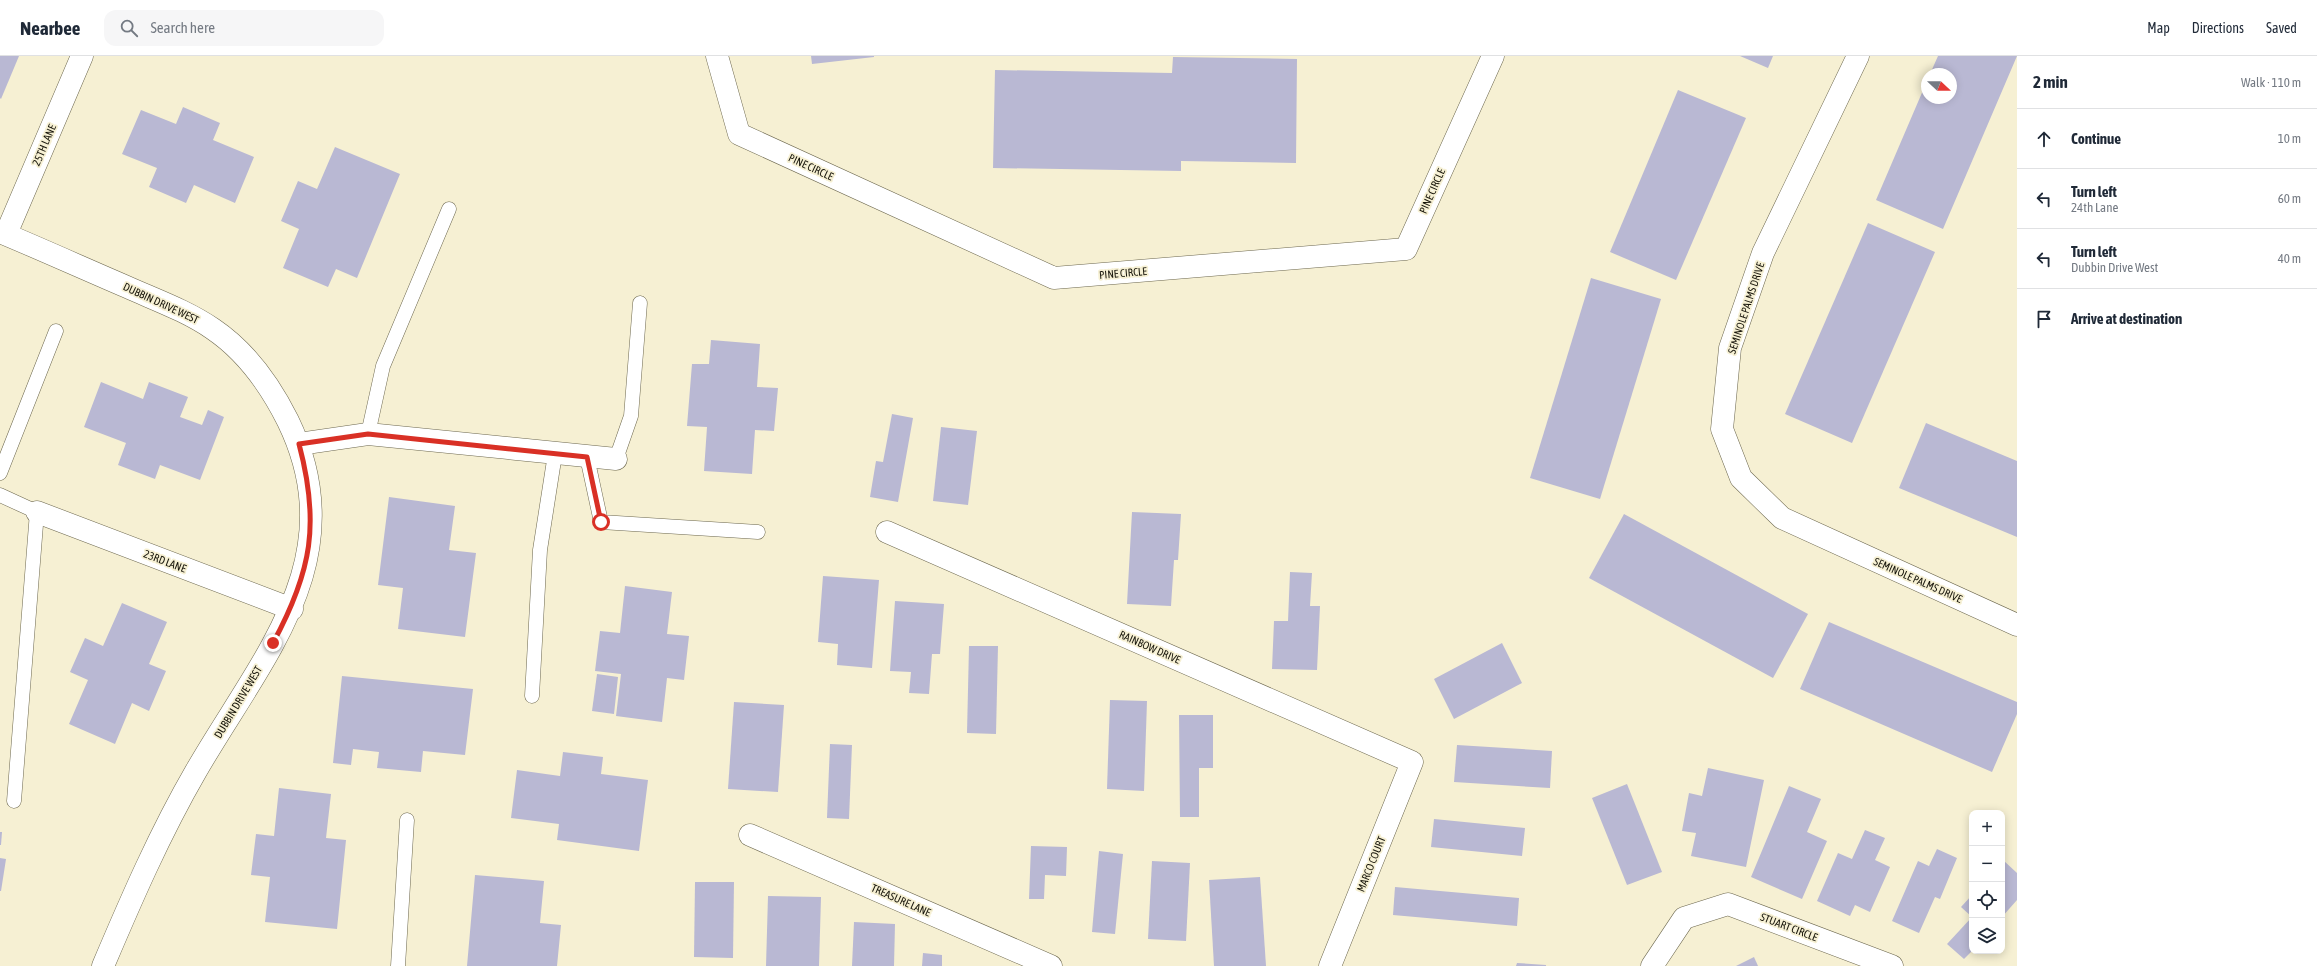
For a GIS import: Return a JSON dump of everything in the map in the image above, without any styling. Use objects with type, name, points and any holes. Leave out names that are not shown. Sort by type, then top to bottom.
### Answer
[{"type":"street","name":"25TH LANE","points":[[3,233],[82,56]]},
{"type":"street","name":"PINE CIRCLE","points":[[717,56],[740,134],[1054,278],[1406,249],[1493,56]]},
{"type":"street","name":"SEMINOLE PALMS DRIVE","points":[[1858,56],[1763,253],[1730,348],[1722,429],[1741,478],[1782,518],[2017,625]]},
{"type":"street","name":"DUBBIN DRIVE WEST","points":[[3,233],[192,316],[215,330],[254,365],[279,404],[299,444],[308,479],[311,532],[308,558],[292,609],[194,773],[139,882],[104,966]]},
{"type":"street","points":[[299,444],[368,434],[616,459]]},
{"type":"street","name":"23RD LANE","points":[[38,512],[292,609]]},
{"type":"street","name":"RAINBOW DRIVE","points":[[887,532],[1412,762]]},
{"type":"street","name":"MARCO COURT","points":[[1330,966],[1412,762]]},
{"type":"street","name":"TREASURE LANE","points":[[750,835],[1051,966]]},
{"type":"street","name":"STUART CIRCLE","points":[[1652,966],[1684,918],[1728,904],[1892,966]]},
{"type":"lane","points":[[368,434],[384,366],[449,209]]},
{"type":"lane","points":[[616,459],[631,416],[640,303]]},
{"type":"lane","points":[[0,473],[56,332]]},
{"type":"lane","points":[[532,696],[540,550],[555,454]]},
{"type":"lane","points":[[587,457],[601,522],[758,532]]},
{"type":"lane","points":[[0,495],[38,512],[14,801]]},
{"type":"lane","points":[[398,966],[407,820]]},
{"type":"building","points":[[0,56],[19,56],[1,99],[0,98]]},
{"type":"building","points":[[811,56],[874,56],[874,57],[812,64]]},
{"type":"building","points":[[1740,56],[1773,56],[1768,68]]},
{"type":"building","points":[[1938,56],[2017,56],[1943,229],[1876,200],[1921,95],[1921,104],[1957,104],[1957,68],[1933,68]]},
{"type":"building","points":[[1173,57],[1297,59],[1296,163],[1181,161],[1181,171],[993,168],[995,70],[1172,73]]},
{"type":"building","points":[[1678,90],[1746,118],[1676,280],[1610,252]]},
{"type":"building","points":[[183,107],[220,123],[213,140],[254,157],[235,203],[194,185],[186,203],[149,187],[157,168],[122,154],[141,110],[176,124]]},
{"type":"building","points":[[335,147],[400,174],[357,278],[336,269],[328,287],[283,268],[299,229],[281,221],[298,181],[317,189]]},
{"type":"building","points":[[1868,223],[1935,252],[1852,443],[1785,414]]},
{"type":"building","points":[[1591,278],[1661,299],[1600,499],[1530,478]]},
{"type":"building","points":[[711,340],[760,344],[757,387],[778,388],[774,431],[755,430],[752,474],[704,471],[707,427],[687,426],[692,364],[709,364]]},
{"type":"building","points":[[101,382],[143,399],[149,382],[188,397],[180,417],[202,425],[208,410],[224,417],[200,480],[160,465],[155,479],[118,465],[126,443],[84,427]]},
{"type":"building","points":[[892,414],[913,418],[898,502],[870,497],[876,461],[883,462]]},
{"type":"building","points":[[1926,423],[2017,461],[2017,537],[1899,488]]},
{"type":"building","points":[[941,427],[977,431],[968,505],[933,501]]},
{"type":"building","points":[[389,497],[455,506],[449,550],[476,553],[465,637],[398,629],[403,588],[378,585]]},
{"type":"building","points":[[1132,512],[1181,514],[1178,560],[1174,560],[1171,606],[1127,604]]},
{"type":"building","points":[[1624,514],[1808,614],[1773,678],[1589,578]]},
{"type":"building","points":[[1290,572],[1312,573],[1310,606],[1320,606],[1317,670],[1272,669],[1274,621],[1288,621]]},
{"type":"building","points":[[823,576],[879,580],[872,668],[837,665],[838,644],[818,642]]},
{"type":"building","points":[[625,586],[672,592],[667,634],[689,636],[684,680],[667,678],[662,722],[616,716],[621,674],[595,671],[600,631],[620,633]]},
{"type":"building","points":[[895,601],[944,604],[940,654],[932,654],[929,694],[909,693],[911,672],[890,671]]},
{"type":"building","points":[[122,603],[167,622],[149,664],[166,671],[149,711],[132,703],[115,744],[69,724],[88,680],[70,672],[85,638],[103,646]]},
{"type":"building","points":[[1829,622],[2017,702],[2017,714],[1992,772],[1800,689]]},
{"type":"building","points":[[1502,643],[1522,683],[1454,719],[1434,679]]},
{"type":"building","points":[[969,646],[998,646],[996,734],[967,733]]},
{"type":"building","points":[[597,674],[618,677],[614,714],[592,711]]},
{"type":"building","points":[[342,676],[473,689],[465,755],[423,751],[421,772],[377,768],[379,752],[353,749],[351,765],[333,763]]},
{"type":"building","points":[[1110,700],[1147,701],[1144,791],[1107,789]]},
{"type":"building","points":[[734,702],[784,705],[778,792],[728,789]]},
{"type":"building","points":[[1179,715],[1213,715],[1213,768],[1199,768],[1199,817],[1180,817]]},
{"type":"building","points":[[830,744],[852,745],[849,819],[827,818]]},
{"type":"building","points":[[1457,745],[1552,751],[1550,788],[1454,782]]},
{"type":"building","points":[[563,752],[603,757],[601,774],[648,780],[639,851],[557,840],[559,824],[511,818],[517,770],[560,776]]},
{"type":"building","points":[[1708,768],[1764,780],[1746,867],[1691,856],[1696,833],[1682,831],[1689,793],[1702,796]]},
{"type":"building","points":[[1627,784],[1662,872],[1627,885],[1592,798]]},
{"type":"building","points":[[1789,786],[1821,799],[1807,832],[1827,841],[1802,899],[1751,877]]},
{"type":"building","points":[[279,788],[331,794],[326,838],[346,840],[337,929],[265,922],[270,877],[251,875],[256,834],[274,836]]},
{"type":"building","points":[[1434,819],[1525,828],[1522,856],[1431,847]]},
{"type":"building","points":[[1865,830],[1885,838],[1875,860],[1890,867],[1870,912],[1855,905],[1850,916],[1817,901],[1838,853],[1852,859]]},
{"type":"building","points":[[0,832],[2,832],[1,845],[0,845]]},
{"type":"building","points":[[1031,846],[1067,847],[1066,876],[1045,875],[1044,899],[1029,899]]},
{"type":"building","points":[[1937,849],[1957,858],[1940,899],[1935,897],[1919,933],[1892,921],[1918,861],[1929,866]]},
{"type":"building","points":[[1099,851],[1123,854],[1115,934],[1092,932]]},
{"type":"building","points":[[0,858],[6,859],[1,891],[0,891]]},
{"type":"building","points":[[1152,861],[1190,863],[1186,941],[1148,939]]},
{"type":"building","points":[[2005,862],[2017,873],[2017,900],[2005,914]]},
{"type":"building","points":[[475,875],[544,881],[540,923],[561,925],[557,966],[467,966]]},
{"type":"building","points":[[1260,877],[1266,966],[1214,966],[1209,880]]},
{"type":"building","points":[[695,882],[734,882],[733,958],[694,957]]},
{"type":"building","points":[[1395,887],[1519,898],[1517,926],[1393,915]]},
{"type":"building","points":[[768,896],[821,897],[819,966],[766,966]]},
{"type":"building","points":[[1969,898],[1969,914],[1961,907]]},
{"type":"building","points":[[1969,920],[1969,954],[1964,959],[1947,944]]},
{"type":"building","points":[[854,922],[895,924],[894,966],[852,966]]},
{"type":"building","points":[[923,953],[942,955],[942,966],[922,966]]},
{"type":"building","points":[[1754,957],[1758,966],[1736,966]]},
{"type":"building","points":[[1517,963],[1546,965],[1546,966],[1516,966]]},
{"type":"route","points":[[273,643],[292,609],[308,558],[311,532],[311,506],[308,479],[299,444],[368,434],[587,457],[601,522]]}]
